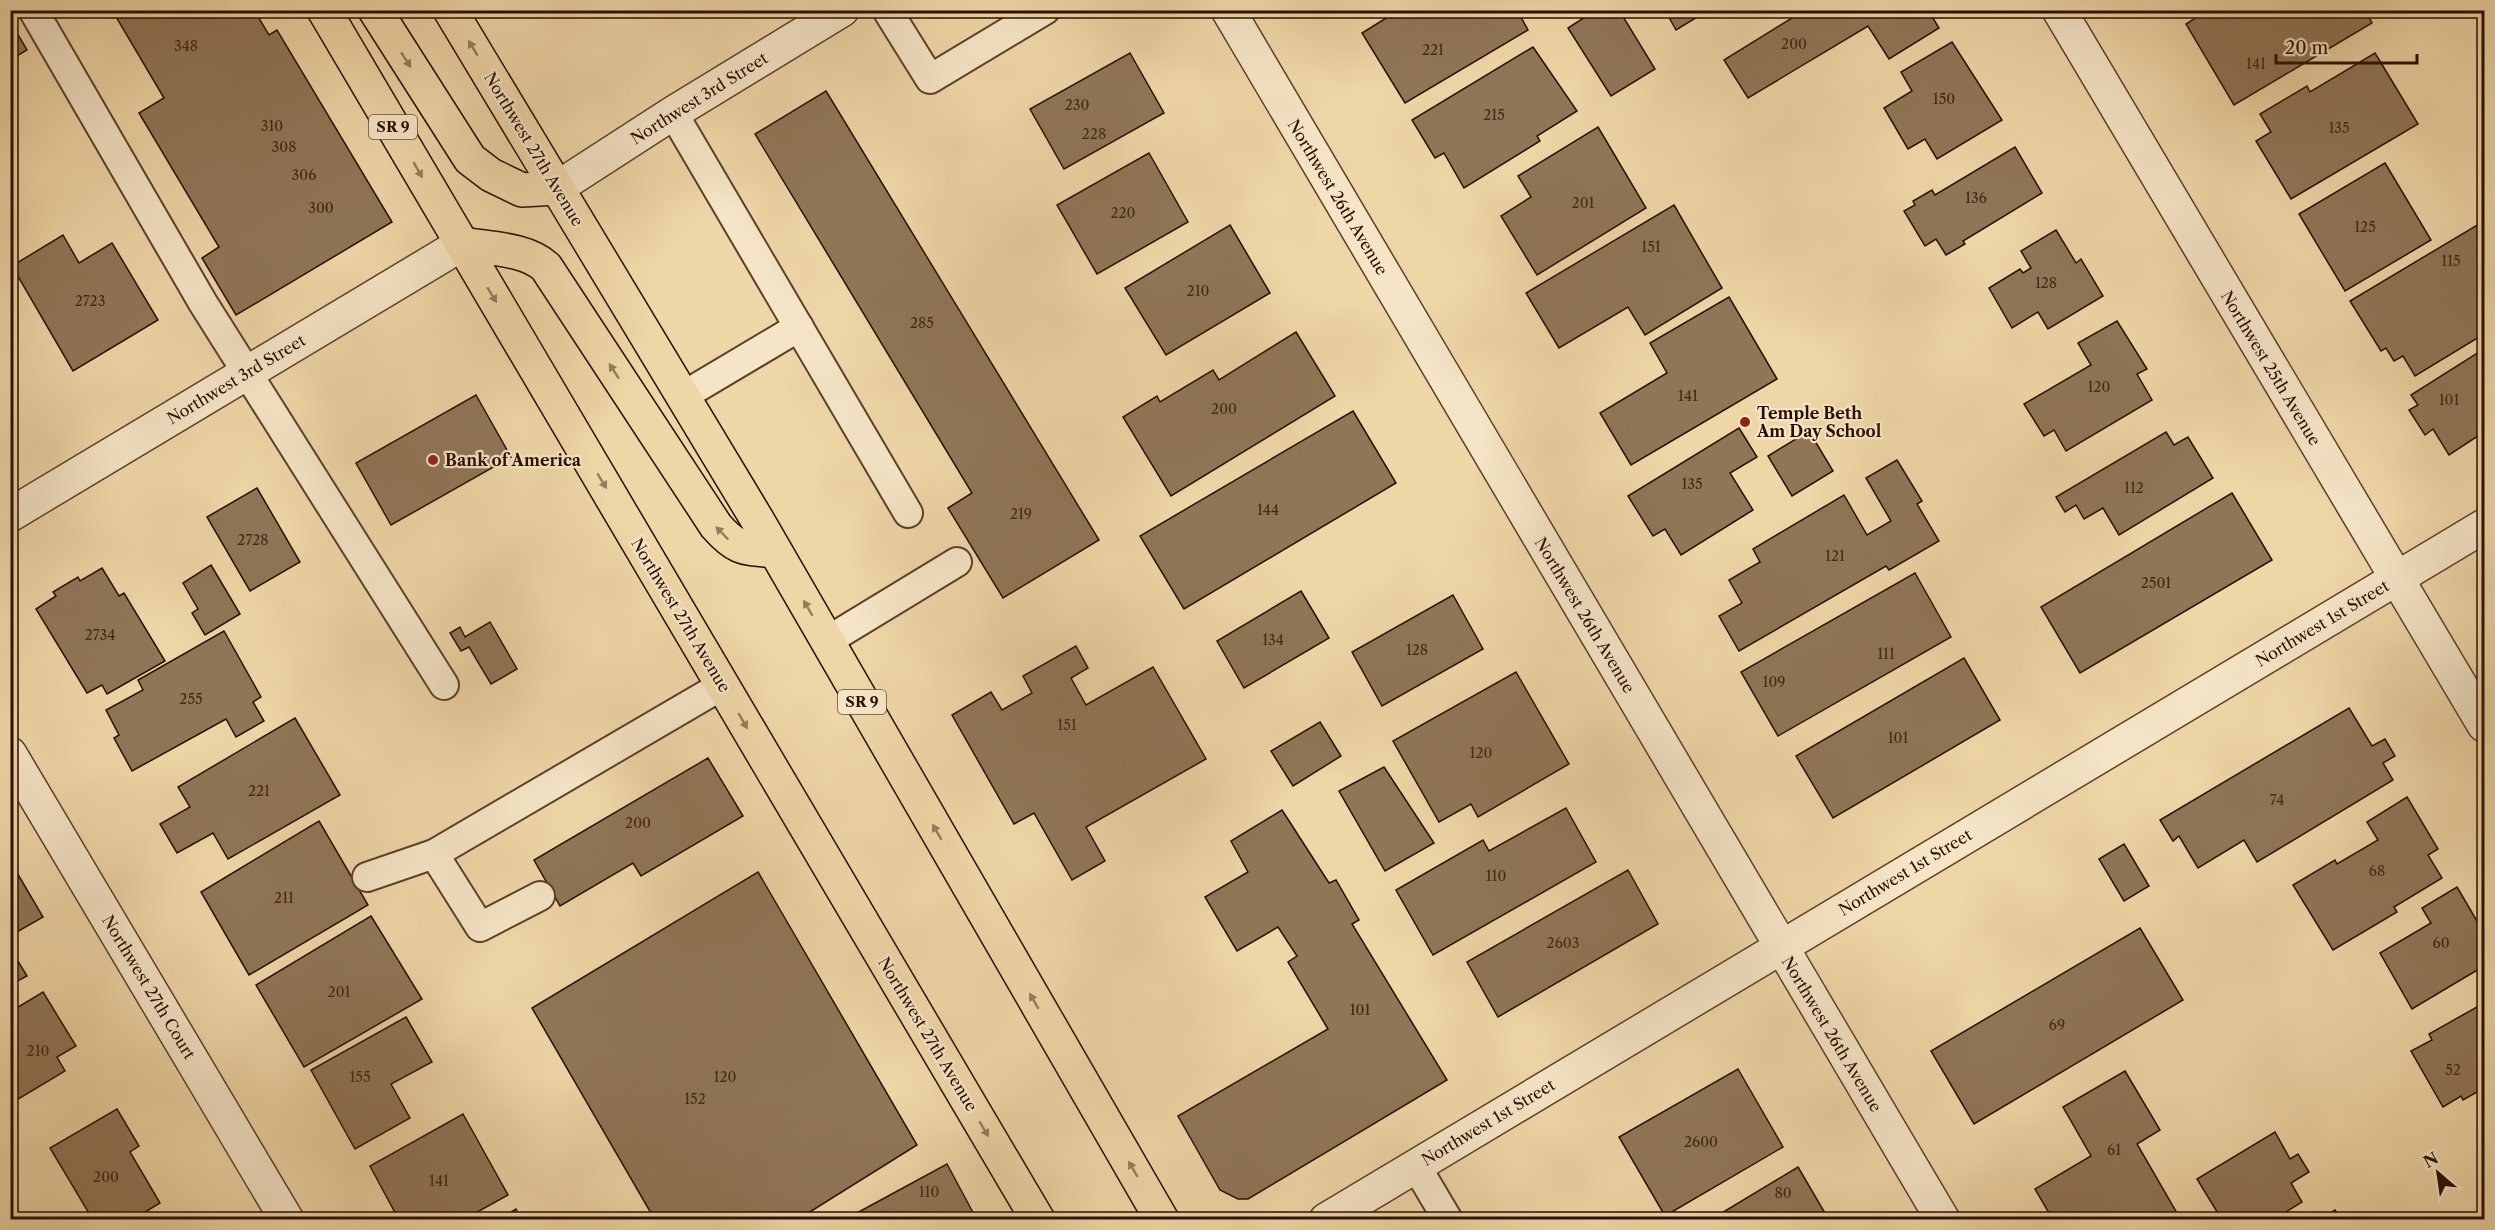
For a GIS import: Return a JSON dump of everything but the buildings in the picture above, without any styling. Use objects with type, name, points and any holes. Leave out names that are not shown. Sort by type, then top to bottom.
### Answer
[{"type":"highway","name":"Northwest 27th Avenue","points":[[324,10],[1038,1220]]},
{"type":"highway","points":[[375,10],[471,159],[491,175],[522,190],[557,188]]},
{"type":"highway","name":"Northwest 27th Avenue","points":[[450,10],[775,551],[1162,1220]]},
{"type":"highway","points":[[462,244],[537,258],[546,267],[716,526],[726,538],[741,548],[775,551]]},
{"type":"street","name":"Northwest 3rd Street","points":[[557,188],[673,113],[842,10]]},
{"type":"street","name":"Northwest 26th Avenue","points":[[1228,10],[1943,1220]]},
{"type":"street","name":"Northwest 25th Avenue","points":[[2059,10],[2484,725]]},
{"type":"street","name":"Northwest 3rd Street","points":[[10,515],[462,244]]},
{"type":"street","name":"Northwest 1st Street","points":[[1326,1220],[2484,526]]},
{"type":"street","name":"Northwest 27th Court","points":[[10,754],[287,1220]]},
{"type":"lane","points":[[33,10],[203,303],[444,685]]},
{"type":"lane","points":[[887,10],[930,79],[1045,10]]},
{"type":"lane","points":[[673,113],[908,513]]},
{"type":"lane","points":[[683,396],[799,327]]},
{"type":"lane","points":[[827,642],[957,562]]},
{"type":"lane","points":[[367,877],[434,854],[723,685]]},
{"type":"lane","points":[[434,854],[480,927],[540,896]]},
{"type":"lane","points":[[1416,1166],[1448,1220]]},
{"type":"place","name":"Temple Beth Am Day School","points":[[1745,422]]},
{"type":"place","name":"Bank of America","points":[[433,460]]}]
